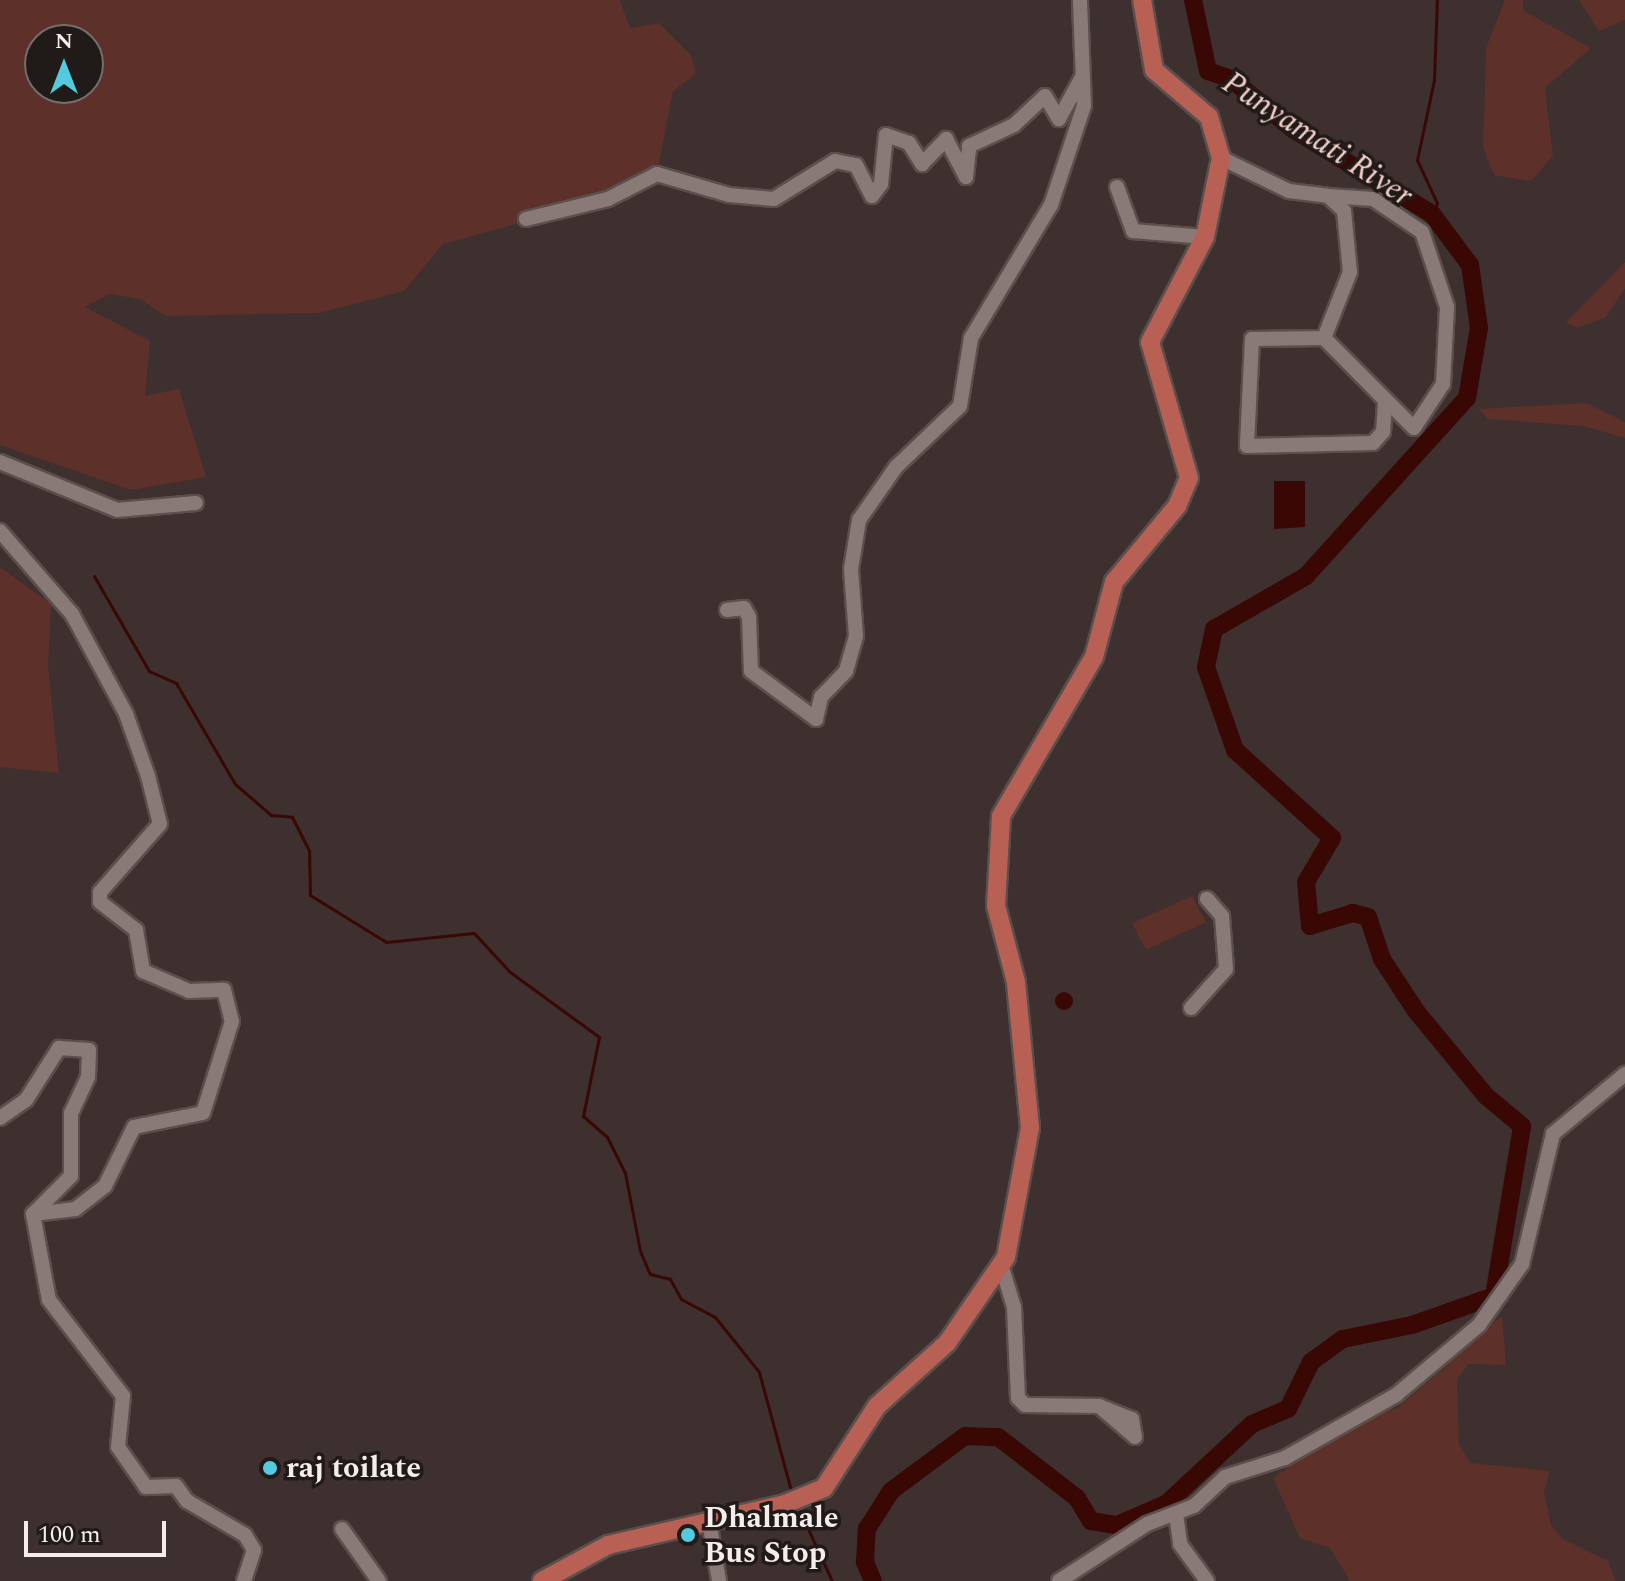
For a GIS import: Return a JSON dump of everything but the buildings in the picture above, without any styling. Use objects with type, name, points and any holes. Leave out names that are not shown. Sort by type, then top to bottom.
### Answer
[{"type":"main road","points":[[542,1581],[608,1545],[806,1498],[836,1476],[877,1406],[947,1343],[1002,1268],[1030,1128],[1016,982],[996,906],[1001,816],[1094,657],[1114,582],[1185,490],[1185,443],[1150,342],[1205,237],[1221,158],[1209,117],[1154,70],[1142,0]]},
{"type":"street","points":[[727,610],[744,608],[749,617],[751,671],[816,719],[821,697],[846,671],[856,636],[851,569],[859,520],[896,467],[960,406],[971,338],[1051,205],[1084,106],[1080,0]]},
{"type":"street","points":[[526,219],[608,199],[657,174],[729,195],[774,199],[835,161],[856,165],[872,196],[881,184],[886,135],[909,143],[922,164],[946,139],[966,177],[969,146],[1014,125],[1045,96],[1059,119],[1082,75]]},
{"type":"street","points":[[1221,158],[1289,191],[1373,199],[1422,232],[1447,307],[1443,384],[1414,428],[1324,338],[1252,339],[1247,446],[1373,443],[1383,432],[1385,400],[1324,338]]},
{"type":"street","points":[[1117,187],[1133,231],[1205,237]]},
{"type":"street","points":[[1324,338],[1350,272],[1344,211],[1328,196]]},
{"type":"street","points":[[0,462],[117,510],[196,503]]},
{"type":"street","points":[[0,531],[72,614],[102,667],[126,714],[159,817],[153,835],[100,892],[100,902],[136,930],[143,971],[189,991],[224,990],[232,1021],[203,1113],[134,1127],[105,1186],[76,1209],[33,1214]]},
{"type":"street","points":[[1191,1008],[1226,969],[1222,916],[1207,899]]},
{"type":"street","points":[[0,1118],[26,1100],[59,1048],[89,1050],[88,1077],[71,1113],[71,1176],[33,1214]]},
{"type":"street","points":[[1059,1581],[1147,1524],[1176,1514],[1225,1477],[1285,1458],[1396,1395],[1479,1325],[1522,1264],[1553,1134],[1625,1074]]},
{"type":"street","points":[[33,1214],[49,1300],[123,1396],[118,1447],[146,1487],[176,1486],[187,1501],[245,1535],[254,1550],[244,1581]]},
{"type":"street","points":[[1002,1268],[1014,1307],[1018,1398],[1025,1405],[1099,1406]]},
{"type":"street","points":[[1176,1514],[1180,1544],[1207,1581]]},
{"type":"street","points":[[709,1521],[719,1581]]},
{"type":"street","points":[[342,1529],[379,1581]]},
{"type":"shaded area","points":[[0,0],[620,0],[630,28],[659,23],[691,55],[696,74],[673,91],[657,174],[608,199],[443,244],[404,291],[319,313],[166,316],[140,299],[110,294],[85,307],[150,341],[145,396],[179,389],[206,477],[131,490],[0,445]]},
{"type":"shaded area","points":[[1505,0],[1523,0],[1524,11],[1591,48],[1545,88],[1553,156],[1531,181],[1494,175],[1483,148],[1486,48]]},
{"type":"shaded area","points":[[1579,0],[1625,0],[1625,20],[1599,31]]},
{"type":"shaded area","points":[[1625,262],[1625,288],[1606,317],[1577,328],[1566,322]]},
{"type":"shaded area","points":[[1586,403],[1625,422],[1625,438],[1583,426],[1488,419],[1478,409]]},
{"type":"shaded area","points":[[1274,481],[1305,481],[1305,527],[1274,529]]},
{"type":"shaded area","points":[[0,567],[51,604],[48,667],[59,773],[0,767]]},
{"type":"shaded area","points":[[1192,896],[1206,922],[1146,950],[1132,923]]},
{"type":"shaded area","points":[[1064,992],[1073,1001],[1064,1010],[1055,1001]]},
{"type":"shaded area","points":[[1502,1316],[1506,1365],[1468,1364],[1457,1380],[1459,1445],[1471,1463],[1550,1471],[1544,1492],[1551,1525],[1563,1539],[1608,1561],[1616,1581],[1350,1581],[1330,1548],[1300,1538],[1273,1478],[1368,1415],[1396,1409],[1448,1365],[1458,1347]]},
{"type":"waterway","name":"Punyamati River","points":[[873,1581],[865,1562],[867,1529],[891,1491],[965,1436],[998,1437],[1077,1498],[1091,1521],[1117,1525],[1166,1504],[1252,1424],[1288,1409],[1311,1362],[1343,1339],[1412,1325],[1494,1296],[1522,1126],[1486,1096],[1416,1011],[1382,959],[1368,917],[1353,913],[1310,926],[1306,882],[1332,838],[1235,750],[1206,667],[1214,629],[1306,576],[1467,398],[1479,328],[1470,265],[1432,214],[1293,129],[1231,79],[1208,71],[1193,0]]},
{"type":"waterway","name":"Punyamati River","points":[[1432,214],[1437,203],[1417,160],[1434,80],[1437,0]]},
{"type":"waterway","points":[[94,576],[149,671],[176,683],[235,784],[271,815],[292,817],[309,851],[310,895],[386,942],[474,933],[510,972],[599,1037],[583,1116],[607,1137],[625,1173],[640,1251],[650,1274],[670,1279],[681,1299],[715,1317],[759,1372],[792,1494]]},
{"type":"waterway","points":[[797,1505],[832,1581]]},
{"type":"place","name":"raj toilate","points":[[270,1468]]},
{"type":"place","name":"Dhalmale Bus Stop","points":[[688,1535]]}]
